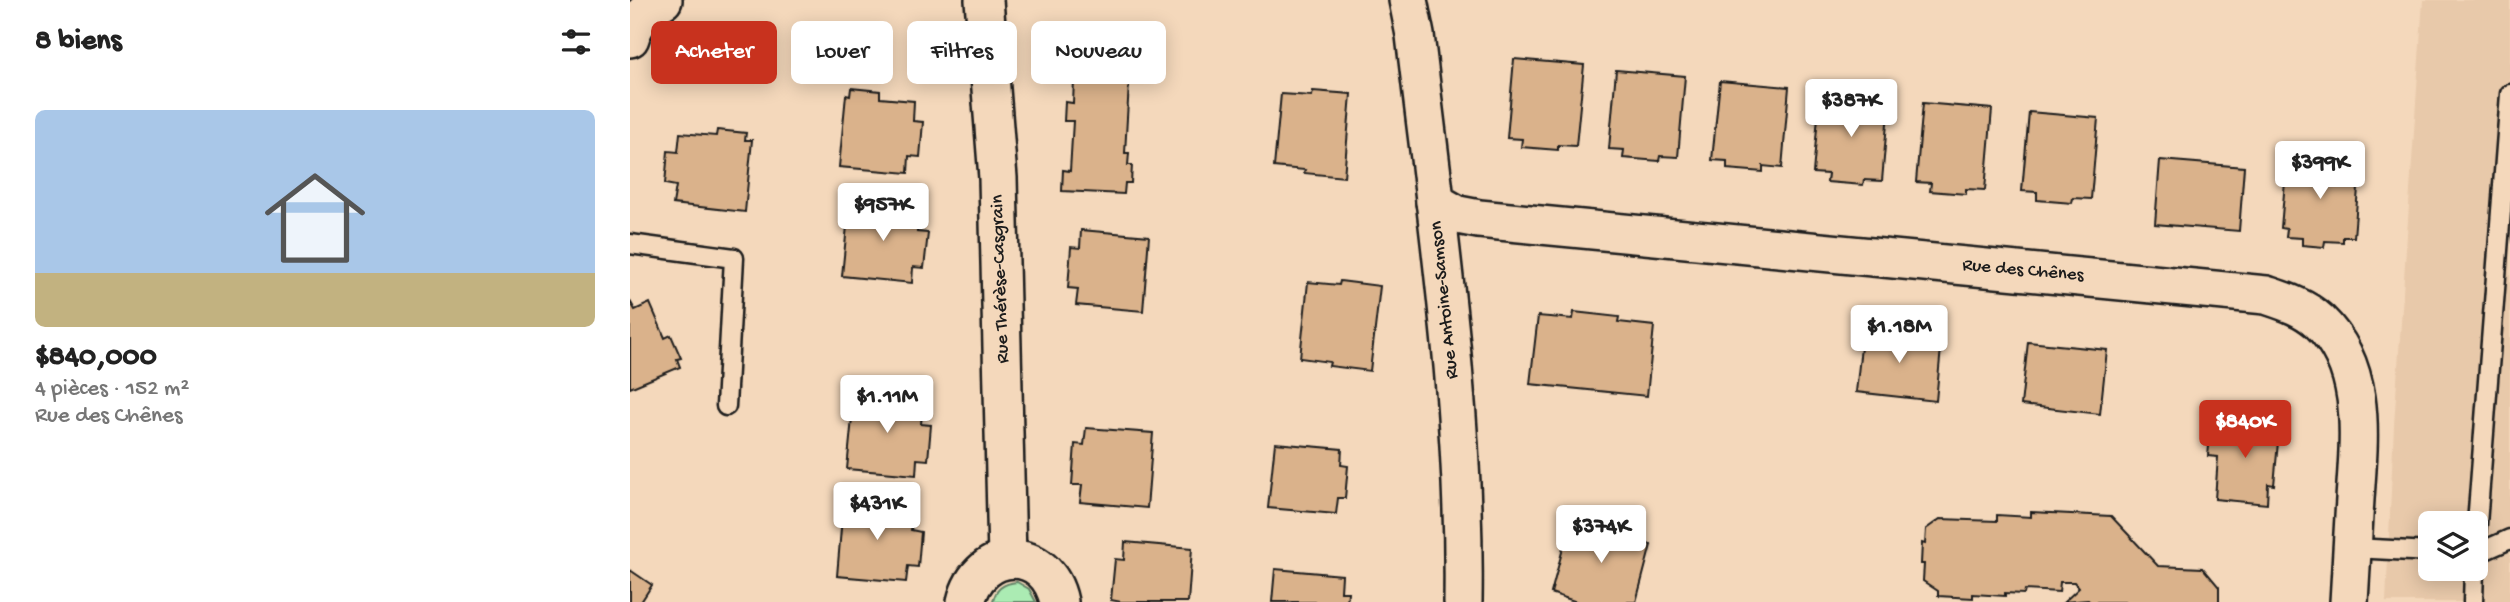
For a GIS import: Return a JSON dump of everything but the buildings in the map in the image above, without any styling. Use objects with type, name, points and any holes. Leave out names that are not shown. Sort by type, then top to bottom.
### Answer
[{"type":"street","points":[[630,38],[632,29],[648,9],[663,0]]},
{"type":"street","name":"Rue Thérèse-Casgrain","points":[[984,0],[998,178],[1007,559]]},
{"type":"street","name":"Rue Antoine-Samson","points":[[1408,0],[1415,35],[1461,465],[1463,602]]},
{"type":"street","name":"Rue des Chênes","points":[[1434,202],[1458,215],[1479,219],[2266,295],[2296,306],[2318,320],[2336,341],[2350,369],[2355,388],[2359,421],[2349,602]]},
{"type":"street","points":[[966,602],[970,586],[979,573],[992,564],[1007,559],[1022,559],[1048,574],[1056,587],[1059,602]]},
{"type":"lane","points":[[2478,511],[2510,94]]},
{"type":"lane","points":[[630,244],[734,258],[726,406]]},
{"type":"lane","points":[[2488,549],[2510,539]]},
{"type":"lane","points":[[2353,548],[2418,551]]},
{"type":"lane","points":[[2473,602],[2474,581]]},
{"type":"shaded area","points":[[2423,0],[2510,0],[2510,602],[2386,602],[2394,425]]},
{"type":"green space","points":[[1017,582],[1029,589],[1036,602],[993,602],[1001,588]]}]
